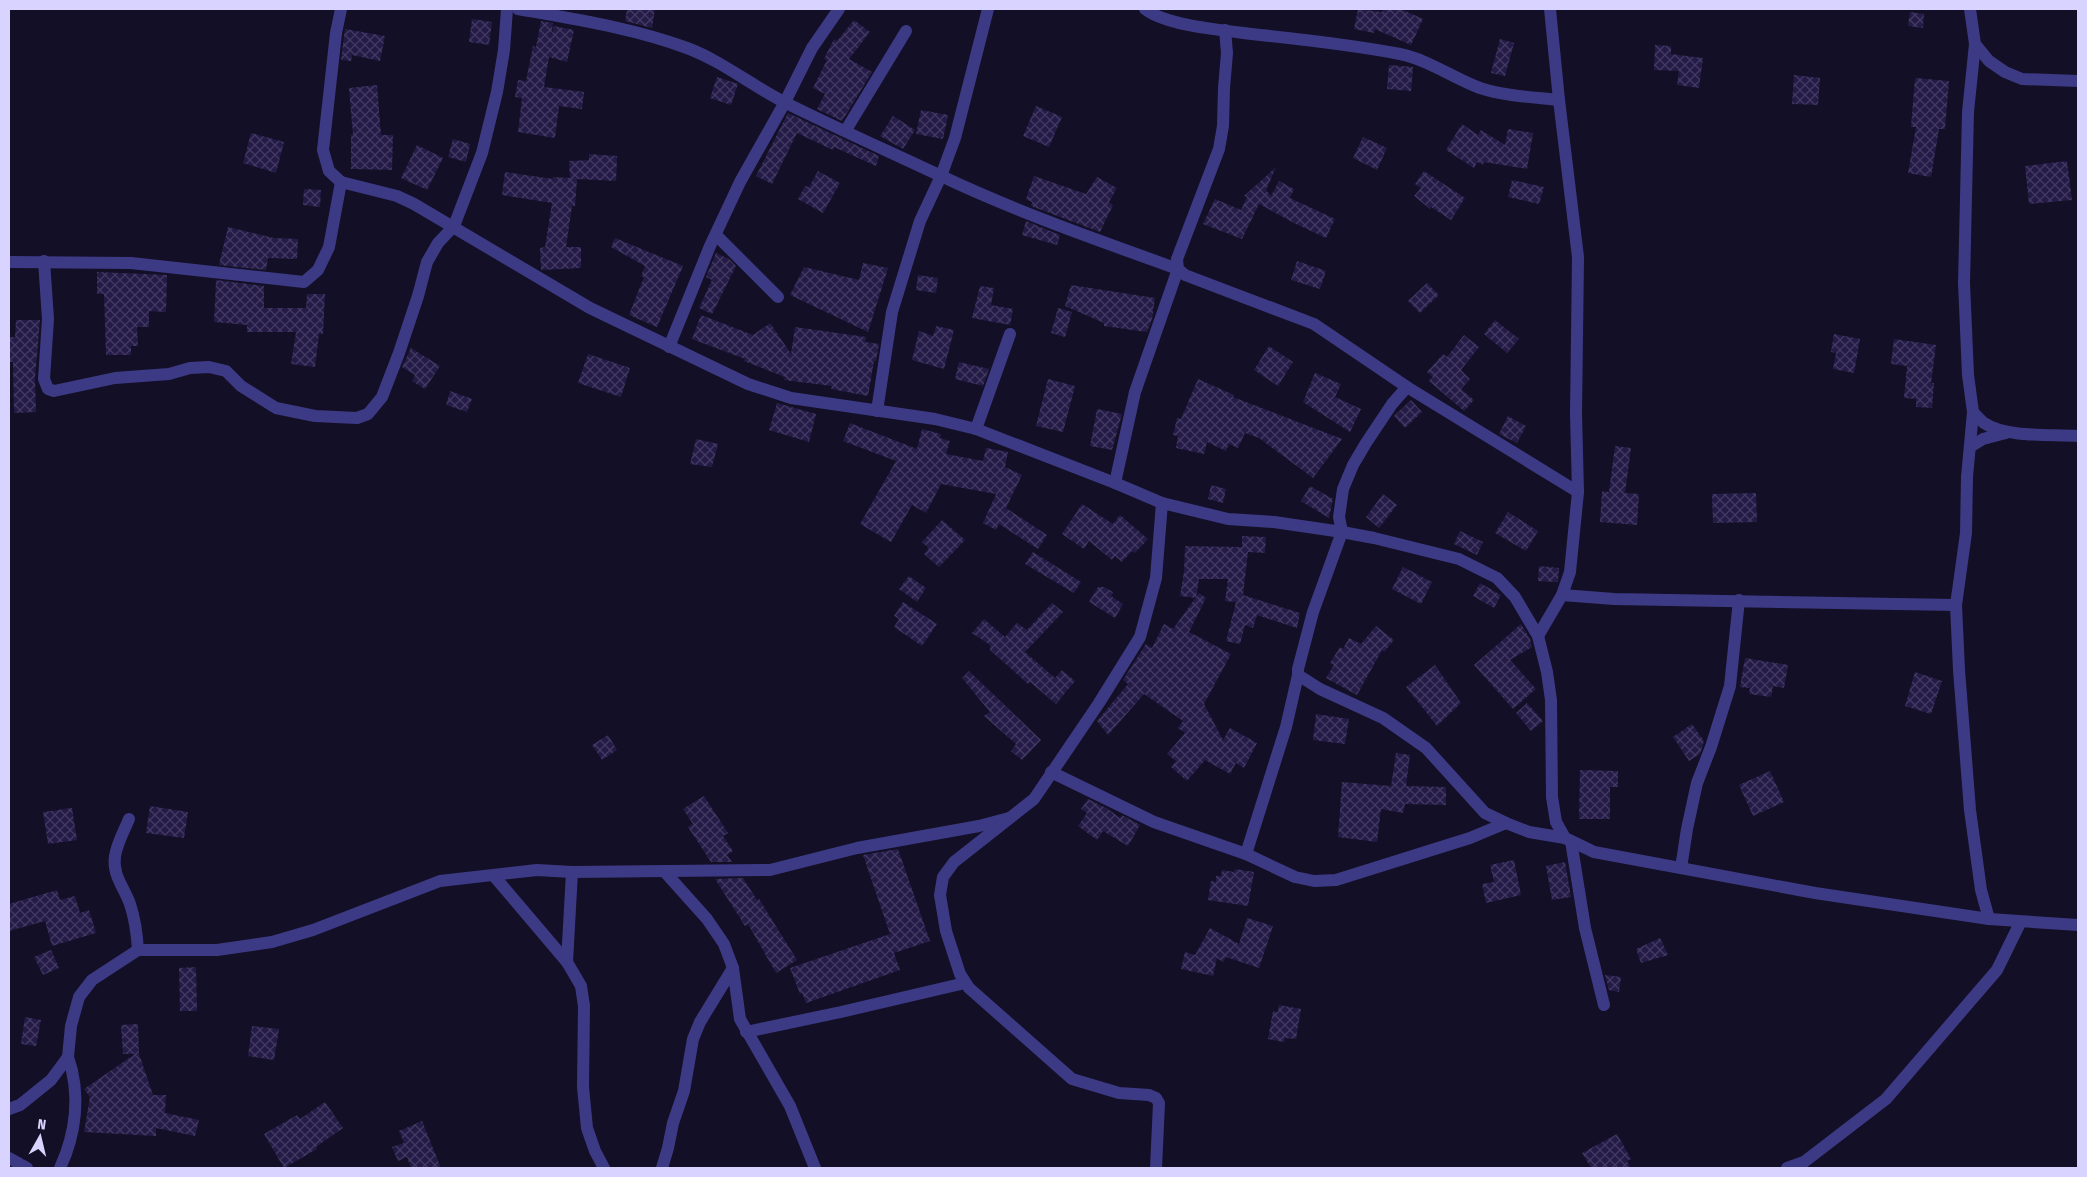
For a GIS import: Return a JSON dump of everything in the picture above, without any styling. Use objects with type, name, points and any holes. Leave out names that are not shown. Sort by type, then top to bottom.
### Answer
[{"type":"street","points":[[341,9],[336,33],[323,150],[329,171],[341,182],[397,196],[454,226],[590,308],[669,347],[748,384],[790,398],[935,419],[976,429],[1162,503],[1228,519],[1274,522],[1342,532],[1459,559],[1497,578],[1515,598],[1538,636],[1547,672],[1551,700],[1552,797],[1556,822],[1568,840],[1585,928],[1604,1005]]},
{"type":"street","points":[[44,261],[48,319],[44,379],[48,389],[54,392],[115,378],[169,374],[190,368],[209,367],[226,371],[241,386],[276,408],[315,416],[357,418],[368,414],[382,397],[399,353],[427,262],[438,244],[454,226],[482,153],[504,50],[507,9]]},
{"type":"street","points":[[518,9],[576,19],[655,38],[688,49],[728,69],[785,102],[1019,211],[1178,269],[1185,275],[1314,324],[1407,388],[1578,492]]},
{"type":"street","points":[[669,347],[740,182],[785,102],[812,48],[839,9]]},
{"type":"street","points":[[877,410],[896,299],[920,221],[942,176],[955,138],[988,9]]},
{"type":"street","points":[[1144,9],[1153,16],[1206,28],[1346,45],[1402,54],[1423,60],[1449,76],[1482,88],[1512,96],[1559,100]]},
{"type":"street","points":[[1538,636],[1562,595],[1570,572],[1578,492],[1576,414],[1578,257],[1550,9]]},
{"type":"street","points":[[1970,9],[1975,44],[1968,112],[1964,284],[1968,375],[1973,412],[1967,477],[1966,533],[1956,605],[1970,810],[1981,890],[1989,919]]},
{"type":"street","points":[[1115,483],[1135,392],[1178,269],[1177,258],[1219,149],[1223,126],[1227,53],[1225,30]]},
{"type":"street","points":[[846,130],[906,31]]},
{"type":"street","points":[[1975,44],[1989,61],[2005,72],[2022,79],[2078,81]]},
{"type":"street","points":[[9,262],[131,263],[304,282],[318,270],[330,247],[341,182]]},
{"type":"street","points":[[716,235],[778,297]]},
{"type":"street","points":[[976,429],[1010,334]]},
{"type":"street","points":[[1246,854],[1283,736],[1313,612],[1342,532],[1340,504],[1343,489],[1353,465],[1380,421],[1407,388]]},
{"type":"street","points":[[1973,412],[1989,425],[2013,432],[2078,436]]},
{"type":"street","points":[[1970,447],[1989,437],[2013,432]]},
{"type":"street","points":[[1156,1168],[1158,1103],[1156,1098],[1149,1095],[1119,1093],[1072,1079],[1035,1048],[965,982],[946,931],[940,902],[941,885],[946,870],[1034,799],[1099,703],[1140,637],[1156,578],[1162,503]]},
{"type":"street","points":[[1562,595],[1614,599],[1956,605]]},
{"type":"street","points":[[1681,868],[1697,784],[1730,686],[1740,600]]},
{"type":"street","points":[[1298,675],[1320,689],[1383,718],[1426,748],[1486,813],[1529,832],[1568,840],[1594,852],[1815,893],[2020,923],[2078,925]]},
{"type":"street","points":[[1051,772],[1154,822],[1246,854],[1295,877],[1314,881],[1336,880],[1470,838],[1506,823]]},
{"type":"street","points":[[60,1168],[68,1152],[74,1130],[76,1107],[74,1078],[68,1057],[71,1026],[79,997],[92,980],[138,950],[217,950],[272,942],[312,930],[440,881],[537,870],[572,872],[770,870],[857,848],[979,826],[1009,818]]},
{"type":"street","points":[[129,819],[115,856],[115,871],[121,887],[130,902],[137,932],[138,950]]},
{"type":"street","points":[[664,871],[707,919],[724,944],[733,968],[738,1009],[746,1032],[790,1106],[815,1168]]},
{"type":"street","points":[[567,962],[572,872]]},
{"type":"street","points":[[494,876],[567,962],[581,986],[584,1006],[583,1087],[587,1128],[595,1151],[604,1168]]},
{"type":"street","points":[[1787,1168],[1805,1165],[1886,1099],[1997,970],[2020,923]]},
{"type":"street","points":[[662,1168],[673,1124],[684,1091],[693,1039],[700,1022],[733,968]]},
{"type":"street","points":[[746,1032],[841,1012],[965,982]]},
{"type":"street","points":[[9,1110],[29,1098],[51,1080],[68,1057]]},
{"type":"street","points":[[9,1158],[27,1168]]},
{"type":"building","points":[[627,9],[655,9],[652,28],[625,21]]},
{"type":"building","points":[[1358,9],[1382,12],[1383,9],[1401,9],[1423,19],[1411,45],[1375,29],[1374,33],[1354,29]]},
{"type":"building","points":[[1910,12],[1924,14],[1923,28],[1908,26]]},
{"type":"building","points":[[472,19],[492,22],[489,45],[469,42]]},
{"type":"building","points":[[854,20],[870,32],[849,59],[872,72],[842,121],[817,109],[825,94],[813,88],[827,60],[824,59],[834,39],[837,41]]},
{"type":"building","points":[[541,21],[553,23],[551,37],[554,26],[574,30],[567,62],[549,57],[544,87],[584,92],[582,109],[559,106],[555,138],[518,132],[522,98],[515,97],[518,80],[526,81],[533,46],[536,47]]},
{"type":"building","points":[[345,29],[385,36],[380,61],[352,55],[351,61],[341,60]]},
{"type":"building","points":[[1500,39],[1514,43],[1505,76],[1491,73]]},
{"type":"building","points":[[1655,45],[1671,46],[1671,54],[1703,58],[1699,88],[1677,85],[1679,71],[1654,70]]},
{"type":"building","points":[[1389,65],[1413,67],[1411,91],[1387,89]]},
{"type":"building","points":[[1794,75],[1820,78],[1818,105],[1792,104]]},
{"type":"building","points":[[717,77],[738,84],[731,105],[710,98]]},
{"type":"building","points":[[1915,78],[1949,81],[1945,129],[1939,129],[1931,177],[1908,173],[1916,127],[1911,127]]},
{"type":"building","points":[[377,85],[381,135],[393,135],[392,170],[351,169],[351,135],[353,135],[349,88]]},
{"type":"building","points":[[1036,106],[1062,117],[1049,147],[1023,136]]},
{"type":"building","points":[[921,110],[948,115],[943,139],[916,134]]},
{"type":"building","points":[[788,113],[879,156],[876,166],[834,147],[833,150],[797,133],[772,184],[756,176]]},
{"type":"building","points":[[893,116],[915,130],[903,149],[880,136]]},
{"type":"building","points":[[1462,124],[1478,135],[1481,130],[1505,145],[1508,129],[1533,133],[1527,169],[1484,162],[1483,165],[1477,162],[1474,168],[1446,150]]},
{"type":"building","points":[[251,133],[284,142],[276,173],[243,163]]},
{"type":"building","points":[[1363,137],[1387,148],[1377,170],[1353,158]]},
{"type":"building","points":[[453,139],[470,144],[466,162],[448,157]]},
{"type":"building","points":[[417,145],[443,158],[427,190],[401,178]]},
{"type":"building","points":[[589,154],[617,156],[616,181],[577,179],[575,206],[572,206],[566,247],[581,247],[581,268],[541,270],[540,248],[545,247],[552,203],[502,195],[505,172],[553,179],[553,177],[570,178],[569,161],[589,160]]},
{"type":"building","points":[[2067,161],[2072,200],[2029,204],[2025,166]]},
{"type":"building","points":[[1276,167],[1266,190],[1271,196],[1279,181],[1294,189],[1290,198],[1335,219],[1326,238],[1259,204],[1242,239],[1203,224],[1215,199],[1241,210],[1247,197],[1244,196]]},
{"type":"building","points":[[818,171],[840,183],[823,213],[798,199],[805,186],[809,187]]},
{"type":"building","points":[[1424,171],[1465,198],[1451,220],[1431,207],[1430,209],[1414,196],[1421,188],[1415,184]]},
{"type":"building","points":[[1034,176],[1086,194],[1097,177],[1117,188],[1109,202],[1113,205],[1100,232],[1031,206],[1032,202],[1026,199]]},
{"type":"building","points":[[1512,180],[1544,187],[1539,204],[1508,197]]},
{"type":"building","points":[[304,189],[321,190],[320,207],[303,205]]},
{"type":"building","points":[[1026,221],[1060,235],[1057,245],[1022,235]]},
{"type":"building","points":[[228,227],[274,238],[298,239],[297,259],[268,258],[266,270],[219,265]]},
{"type":"building","points":[[615,238],[683,266],[657,327],[629,315],[644,277],[641,276],[645,266],[611,247]]},
{"type":"building","points":[[716,253],[729,259],[736,266],[712,314],[699,308],[712,280],[706,277]]},
{"type":"building","points":[[1297,261],[1326,271],[1320,289],[1291,280]]},
{"type":"building","points":[[863,263],[888,268],[868,332],[790,295],[804,267],[859,280]]},
{"type":"building","points":[[97,272],[167,275],[166,312],[149,311],[149,327],[137,327],[138,346],[131,346],[131,355],[106,355],[104,294],[97,294]]},
{"type":"building","points":[[918,275],[938,278],[936,293],[916,290]]},
{"type":"building","points":[[216,280],[264,286],[264,308],[306,308],[307,294],[325,294],[323,334],[319,334],[315,367],[291,364],[296,332],[247,332],[247,325],[214,322]]},
{"type":"building","points":[[1427,283],[1439,295],[1420,313],[1408,301]]},
{"type":"building","points":[[1071,285],[1155,298],[1152,319],[1147,332],[1104,326],[1104,323],[1065,306]]},
{"type":"building","points":[[980,286],[994,288],[991,305],[1013,309],[1010,325],[972,318]]},
{"type":"building","points":[[1058,308],[1072,312],[1065,337],[1051,333]]},
{"type":"building","points":[[701,315],[753,335],[770,323],[791,354],[795,327],[866,337],[865,342],[879,344],[868,396],[831,389],[832,386],[784,380],[785,377],[744,361],[745,359],[692,339]]},
{"type":"building","points":[[16,320],[40,320],[35,378],[36,412],[14,413],[13,362],[9,362],[9,337],[15,337]]},
{"type":"building","points":[[1495,320],[1519,339],[1507,353],[1484,334]]},
{"type":"building","points":[[936,326],[954,330],[944,369],[912,360],[919,331],[933,336]]},
{"type":"building","points":[[1834,334],[1860,339],[1854,373],[1833,369],[1836,353],[1831,352]]},
{"type":"building","points":[[1464,335],[1479,347],[1461,370],[1470,379],[1461,389],[1474,400],[1464,411],[1429,381],[1433,377],[1427,372],[1443,354],[1447,357]]},
{"type":"building","points":[[1894,339],[1936,345],[1931,383],[1934,383],[1932,408],[1916,407],[1916,399],[1904,398],[1907,366],[1891,364]]},
{"type":"building","points":[[1269,346],[1293,362],[1278,386],[1254,370]]},
{"type":"building","points":[[411,348],[440,366],[425,389],[412,381],[415,375],[402,367]]},
{"type":"building","points":[[588,354],[630,368],[621,397],[578,383]]},
{"type":"building","points":[[959,362],[989,369],[983,386],[955,379]]},
{"type":"building","points":[[1315,373],[1341,384],[1335,397],[1361,409],[1350,432],[1303,402]]},
{"type":"building","points":[[1048,379],[1075,386],[1063,432],[1036,426]]},
{"type":"building","points":[[1198,379],[1234,395],[1233,397],[1342,439],[1313,478],[1259,438],[1245,433],[1238,448],[1229,444],[1226,451],[1207,442],[1204,454],[1176,448],[1178,436],[1173,435],[1177,418],[1181,419]]},
{"type":"building","points":[[450,391],[472,399],[467,412],[446,405]]},
{"type":"building","points":[[1411,400],[1422,412],[1405,428],[1394,416]]},
{"type":"building","points":[[777,403],[816,414],[809,442],[769,430]]},
{"type":"building","points":[[1097,409],[1122,414],[1112,450],[1090,446]]},
{"type":"building","points":[[1508,416],[1526,426],[1517,443],[1499,434]]},
{"type":"building","points":[[850,423],[917,449],[922,429],[941,434],[940,438],[950,441],[946,454],[983,461],[986,448],[1008,452],[1005,467],[1022,475],[1006,508],[1047,535],[1038,549],[999,524],[996,530],[983,523],[996,494],[941,484],[926,513],[912,505],[891,542],[860,524],[896,461],[843,441]]},
{"type":"building","points":[[696,439],[718,444],[712,467],[690,464]]},
{"type":"building","points":[[1615,446],[1631,448],[1625,493],[1639,494],[1637,525],[1600,522],[1602,491],[1609,492]]},
{"type":"building","points":[[1211,485],[1226,489],[1223,503],[1208,499]]},
{"type":"building","points":[[1310,486],[1333,499],[1329,518],[1301,501]]},
{"type":"building","points":[[1756,493],[1757,522],[1713,523],[1712,494]]},
{"type":"building","points":[[1383,494],[1397,505],[1379,528],[1366,517]]},
{"type":"building","points":[[1082,504],[1113,524],[1120,515],[1148,539],[1135,553],[1132,551],[1122,562],[1115,556],[1112,560],[1089,541],[1084,549],[1062,534]]},
{"type":"building","points":[[1508,512],[1538,531],[1526,551],[1495,533]]},
{"type":"building","points":[[942,520],[965,540],[939,567],[924,554],[929,548],[922,542]]},
{"type":"building","points":[[1460,531],[1483,542],[1477,555],[1454,544]]},
{"type":"building","points":[[1242,536],[1266,537],[1265,553],[1248,552],[1243,595],[1300,613],[1297,628],[1257,615],[1253,628],[1245,625],[1240,644],[1226,641],[1236,602],[1225,601],[1228,579],[1199,579],[1196,598],[1180,596],[1184,572],[1185,546],[1242,547]]},
{"type":"building","points":[[1033,552],[1081,582],[1074,593],[1025,564]]},
{"type":"building","points":[[1539,566],[1559,568],[1558,582],[1538,581]]},
{"type":"building","points":[[1403,567],[1432,582],[1421,604],[1392,589]]},
{"type":"building","points":[[909,576],[926,588],[917,602],[899,589]]},
{"type":"building","points":[[1480,583],[1501,595],[1494,608],[1473,596]]},
{"type":"building","points":[[1098,587],[1104,587],[1113,592],[1111,596],[1123,604],[1115,618],[1089,602]]},
{"type":"building","points":[[1199,593],[1206,598],[1189,632],[1231,654],[1204,704],[1223,740],[1230,728],[1257,743],[1244,768],[1236,763],[1230,774],[1205,760],[1187,781],[1171,767],[1176,761],[1167,754],[1185,733],[1178,728],[1183,721],[1144,694],[1108,735],[1097,721],[1128,684],[1123,680],[1146,644],[1152,648],[1164,624],[1173,629]]},
{"type":"building","points":[[903,602],[937,624],[922,646],[894,627],[899,619],[894,616]]},
{"type":"building","points":[[1052,603],[1063,612],[1025,652],[1055,678],[1062,670],[1075,681],[1056,704],[1030,682],[1028,684],[990,650],[990,645],[972,633],[984,619],[1005,637],[1017,623],[1027,630]]},
{"type":"building","points":[[1521,624],[1530,639],[1532,647],[1510,660],[1536,689],[1513,709],[1474,665]]},
{"type":"building","points":[[1376,626],[1394,640],[1384,652],[1382,650],[1357,695],[1326,678],[1334,665],[1330,663],[1340,647],[1343,649],[1349,638],[1361,644]]},
{"type":"building","points":[[1745,658],[1788,665],[1784,688],[1773,686],[1771,697],[1749,694],[1750,688],[1740,687]]},
{"type":"building","points":[[1435,665],[1461,703],[1437,726],[1406,687]]},
{"type":"building","points":[[969,671],[1041,740],[1022,760],[1011,751],[1016,744],[984,716],[990,712],[962,678]]},
{"type":"building","points":[[1915,672],[1942,681],[1931,714],[1905,706]]},
{"type":"building","points":[[1527,703],[1543,721],[1531,731],[1516,713]]},
{"type":"building","points":[[1316,714],[1349,719],[1345,744],[1313,740]]},
{"type":"building","points":[[1692,724],[1704,741],[1700,754],[1689,761],[1673,737]]},
{"type":"building","points":[[608,735],[617,750],[602,760],[592,745]]},
{"type":"building","points":[[1396,753],[1410,755],[1406,786],[1446,787],[1446,805],[1405,804],[1403,813],[1381,809],[1377,842],[1338,837],[1342,782],[1391,786]]},
{"type":"building","points":[[1580,770],[1618,771],[1618,787],[1610,787],[1610,819],[1579,819]]},
{"type":"building","points":[[1770,771],[1784,802],[1753,816],[1739,785]]},
{"type":"building","points":[[704,796],[728,833],[723,836],[733,851],[727,855],[732,862],[711,862],[688,827],[693,824],[683,809]]},
{"type":"building","points":[[1088,799],[1108,809],[1120,818],[1122,815],[1140,825],[1128,846],[1103,831],[1097,840],[1078,826],[1087,813],[1081,809]]},
{"type":"building","points":[[150,806],[188,812],[184,838],[146,833]]},
{"type":"building","points":[[72,808],[77,840],[48,844],[43,812]]},
{"type":"building","points":[[898,849],[930,941],[894,953],[900,970],[806,1003],[802,993],[800,994],[790,968],[890,934],[863,855]]},
{"type":"building","points":[[1514,860],[1521,895],[1486,903],[1482,884],[1494,882],[1490,865]]},
{"type":"building","points":[[1565,862],[1571,897],[1552,900],[1546,866]]},
{"type":"building","points":[[1235,869],[1254,872],[1248,906],[1208,900],[1211,881],[1216,882],[1216,876],[1221,876],[1222,870],[1234,872]]},
{"type":"building","points":[[743,878],[757,900],[759,899],[797,960],[776,973],[748,924],[745,926],[715,879]]},
{"type":"building","points":[[57,890],[60,900],[75,896],[80,913],[89,910],[96,933],[52,946],[45,921],[9,931],[9,904]]},
{"type":"building","points":[[1247,918],[1273,926],[1259,968],[1226,957],[1223,962],[1217,958],[1213,976],[1181,969],[1185,952],[1195,955],[1210,928],[1239,944]]},
{"type":"building","points":[[1660,938],[1668,955],[1641,963],[1636,949]]},
{"type":"building","points":[[51,950],[59,968],[43,975],[34,957]]},
{"type":"building","points":[[196,967],[197,1011],[180,1011],[179,968]]},
{"type":"building","points":[[1605,975],[1621,977],[1619,992],[1609,990]]},
{"type":"building","points":[[1279,1005],[1301,1009],[1296,1039],[1285,1038],[1284,1042],[1268,1039],[1273,1011],[1278,1012]]},
{"type":"building","points":[[25,1017],[41,1020],[36,1046],[21,1044]]},
{"type":"building","points":[[138,1024],[139,1054],[153,1095],[166,1095],[165,1113],[199,1120],[195,1136],[156,1128],[156,1136],[84,1132],[90,1097],[84,1089],[135,1054],[123,1054],[121,1025]]},
{"type":"building","points":[[252,1026],[279,1029],[274,1060],[248,1056]]},
{"type":"building","points":[[325,1102],[343,1128],[316,1147],[317,1149],[284,1168],[264,1134],[297,1115],[300,1119]]},
{"type":"building","points":[[422,1121],[441,1168],[411,1168],[407,1157],[398,1161],[392,1147],[404,1143],[399,1131]]},
{"type":"building","points":[[1617,1134],[1631,1159],[1627,1161],[1631,1168],[1591,1168],[1582,1153]]}]
